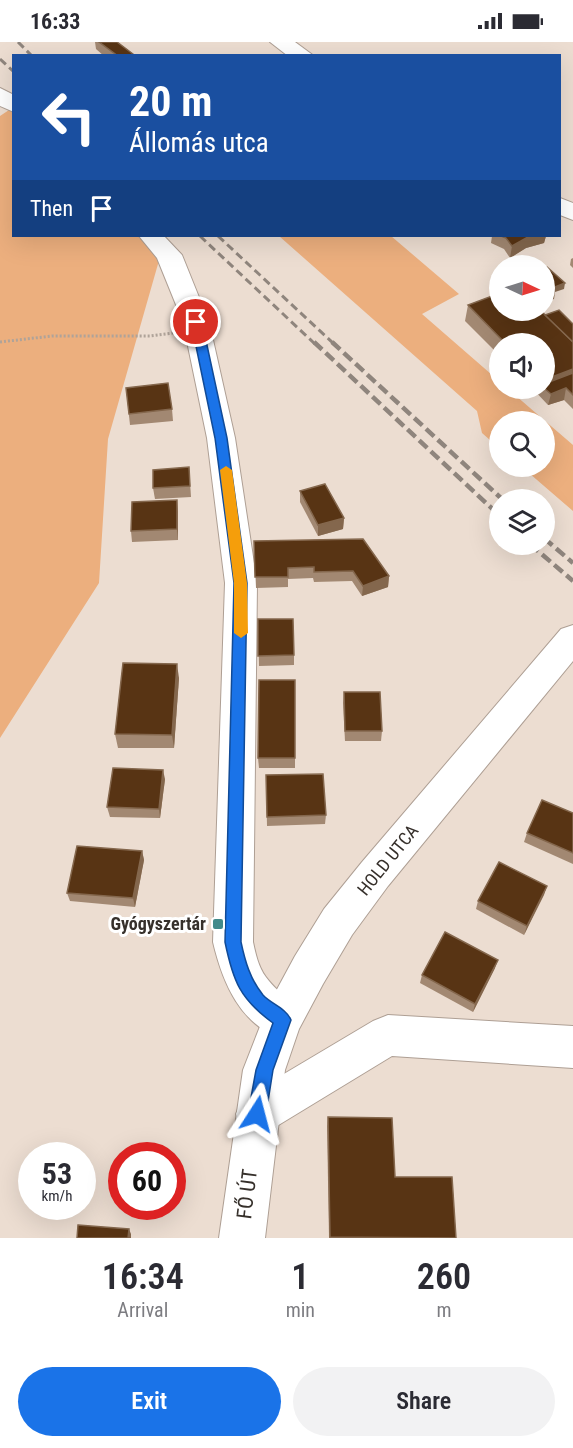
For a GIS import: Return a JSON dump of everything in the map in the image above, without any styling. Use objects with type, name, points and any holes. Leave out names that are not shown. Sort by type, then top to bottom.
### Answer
[{"type":"street","points":[[280,42],[301,54]]},
{"type":"street","points":[[0,95],[12,104]]},
{"type":"street","points":[[152,237],[169,255],[198,330],[221,438],[241,583],[233,942],[240,972],[258,1002],[282,1020]]},
{"type":"street","name":"HOLD UTCA","points":[[257,1114],[264,1070],[282,1020],[338,922],[375,874],[573,638]]},
{"type":"street","points":[[257,1114],[388,1035],[573,1047]]},
{"type":"street","name":"FŐ ÚT","points":[[242,1238],[257,1114]]},
{"type":"path","points":[[0,342],[52,336],[150,336],[198,330]]},
{"type":"shaded area","points":[[9,110],[12,112],[12,237],[141,237],[160,257],[108,439],[99,583],[0,738],[0,116]]},
{"type":"shaded area","points":[[280,237],[392,237],[459,294],[422,314],[489,372],[489,399],[520,399],[534,411],[489,411],[489,439],[482,433],[477,411]]},
{"type":"shaded area","points":[[555,429],[573,445],[573,511],[555,495],[555,489],[548,489],[534,477],[555,477]]},
{"type":"building","points":[[99,42],[117,42],[133,54],[115,54]]},
{"type":"building","points":[[504,237],[528,237],[512,246]]},
{"type":"building","points":[[555,274],[565,283],[555,287]]},
{"type":"building","points":[[489,297],[489,321],[551,321],[573,342],[573,369],[555,376],[555,333],[495,333],[468,305]]},
{"type":"building","points":[[559,310],[573,324],[573,342],[551,321],[555,321],[555,311]]},
{"type":"building","points":[[573,373],[573,395],[566,388],[555,392],[555,380]]},
{"type":"building","points":[[168,383],[172,409],[129,414],[126,388]]},
{"type":"building","points":[[189,467],[190,486],[153,488],[153,470]]},
{"type":"building","points":[[325,484],[344,518],[318,525],[300,491]]},
{"type":"building","points":[[177,500],[177,529],[131,531],[132,502]]},
{"type":"building","points":[[363,539],[389,576],[363,586],[353,571],[314,572],[314,567],[288,568],[288,577],[255,577],[254,541]]},
{"type":"building","points":[[258,619],[293,619],[294,655],[258,656]]},
{"type":"building","points":[[123,663],[177,664],[172,735],[115,734]]},
{"type":"building","points":[[259,680],[295,680],[295,758],[258,758]]},
{"type":"building","points":[[344,692],[380,692],[382,731],[345,731]]},
{"type":"building","points":[[113,768],[163,770],[159,809],[107,807]]},
{"type":"building","points":[[323,774],[326,815],[267,817],[266,775]]},
{"type":"building","points":[[542,800],[573,813],[573,853],[527,833]]},
{"type":"building","points":[[77,846],[142,851],[133,898],[67,893]]},
{"type":"building","points":[[499,862],[547,886],[527,926],[478,901]]},
{"type":"building","points":[[445,932],[498,960],[475,1004],[422,975]]},
{"type":"building","points":[[328,1117],[392,1118],[395,1177],[452,1177],[456,1238],[330,1237]]},
{"type":"building","points":[[78,1225],[129,1229],[128,1238],[77,1238]]},
{"type":"railway","points":[[18,42],[30,54]]},
{"type":"railway","points":[[0,59],[12,70]]},
{"type":"railway","points":[[201,237],[315,344]]},
{"type":"railway","points":[[219,237],[334,344]]},
{"type":"railway","points":[[314,342],[489,506]]},
{"type":"railway","points":[[332,342],[491,489]]},
{"type":"railway","points":[[555,547],[573,563]]},
{"type":"railway","points":[[543,555],[573,581]]},
{"type":"slow traffic","points":[[226,470],[241,583],[241,633]]},
{"type":"place","name":"Gyógyszertár","points":[[218,924]]},
{"type":"route","points":[[196,322],[221,438],[241,583],[233,942],[240,972],[258,1002],[282,1020],[264,1070],[257,1114]]}]
